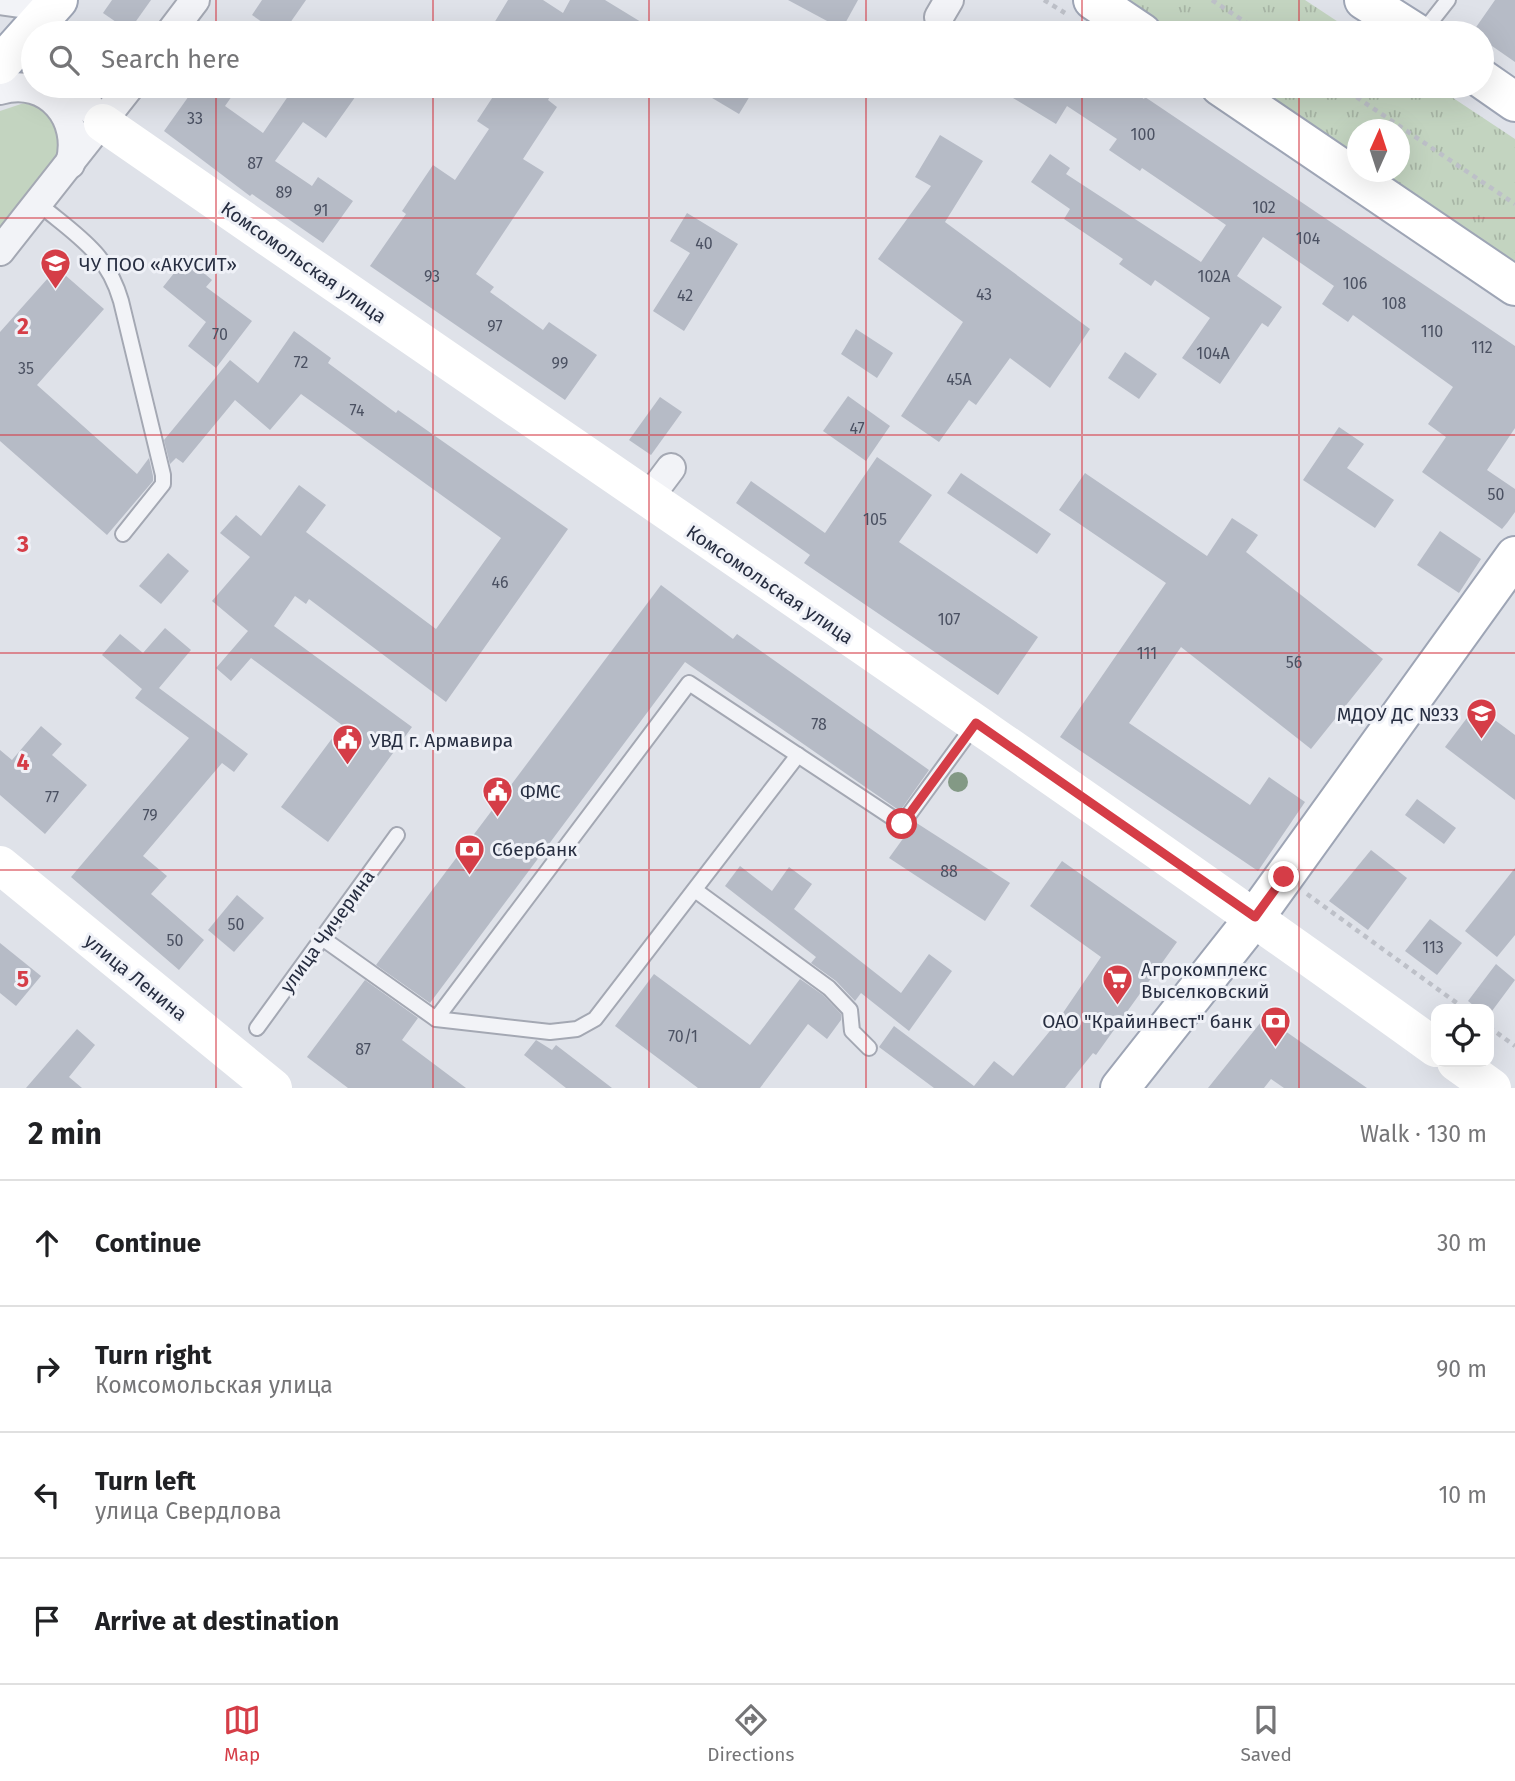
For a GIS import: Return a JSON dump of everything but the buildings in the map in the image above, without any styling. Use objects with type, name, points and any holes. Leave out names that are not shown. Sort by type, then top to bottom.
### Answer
[{"type":"street","points":[[0,0],[34,5],[58,0],[57,21]]},
{"type":"street","points":[[30,21],[58,0],[39,21]]},
{"type":"street","points":[[179,21],[195,0]]},
{"type":"street","points":[[1093,0],[1124,21]]},
{"type":"street","points":[[1364,0],[1397,21]]},
{"type":"street","points":[[0,44],[21,28]]},
{"type":"street","points":[[0,65],[21,41]]},
{"type":"street","points":[[1494,87],[1515,102]]},
{"type":"street","points":[[0,90],[21,88]]},
{"type":"street","points":[[48,98],[71,121],[75,139],[71,164]]},
{"type":"street","points":[[53,98],[103,122]]},
{"type":"street","points":[[82,98],[103,122]]},
{"type":"street","points":[[0,251],[121,98]]},
{"type":"street","points":[[1238,98],[1515,286]]},
{"type":"street","name":"Комсомольская улица","points":[[103,122],[647,500],[976,723],[1255,917],[1431,1044]]},
{"type":"street","points":[[647,500],[671,468]]},
{"type":"street","points":[[1120,1088],[1255,917],[1515,556]]},
{"type":"street","name":"улица Ленина","points":[[0,865],[273,1088]]},
{"type":"street","points":[[1463,1067],[1492,1088]]},
{"type":"lane","points":[[1431,21],[1448,0]]},
{"type":"lane","points":[[39,204],[103,258],[115,280],[121,301],[163,475],[163,484],[123,534]]},
{"type":"lane","points":[[436,1019],[689,683],[902,824],[976,723]]},
{"type":"lane","points":[[322,938],[436,1019],[550,1032],[577,1029],[596,1019],[798,755]]},
{"type":"lane","name":"улица Чичерина","points":[[257,1028],[397,835]]},
{"type":"lane","points":[[695,890],[828,988],[850,1010],[852,1031],[869,1048]]},
{"type":"path","points":[[1212,0],[1244,21]]},
{"type":"path","points":[[1358,98],[1515,204]]},
{"type":"path","points":[[1284,877],[1458,1004]]},
{"type":"path","points":[[1494,1031],[1515,1046]]},
{"type":"green space","points":[[1110,0],[1305,0],[1337,21],[1141,21]]},
{"type":"green space","points":[[1254,98],[1453,98],[1515,139],[1515,275],[1377,182],[1410,182],[1410,119],[1347,119],[1347,161]]},
{"type":"green space","points":[[24,103],[41,108],[57,120],[60,156],[0,232],[0,111]]},
{"type":"place","name":"ЧУ ПОО «АКУСИТ»","points":[[56,291]]},
{"type":"place","name":"МДОУ ДС №33","points":[[1482,741]]},
{"type":"place","name":"УВД г. Армавира","points":[[347,767]]},
{"type":"place","name":"ФМС","points":[[497,818]]},
{"type":"place","name":"Сбербанк","points":[[469,876]]},
{"type":"place","name":"Агрокомплекс Выселковский","points":[[1118,1007]]},
{"type":"place","name":"ОАО \"Крайинвест\" банк","points":[[1275,1048]]},
{"type":"route","points":[[902,824],[976,723],[1255,917],[1284,877]]}]
